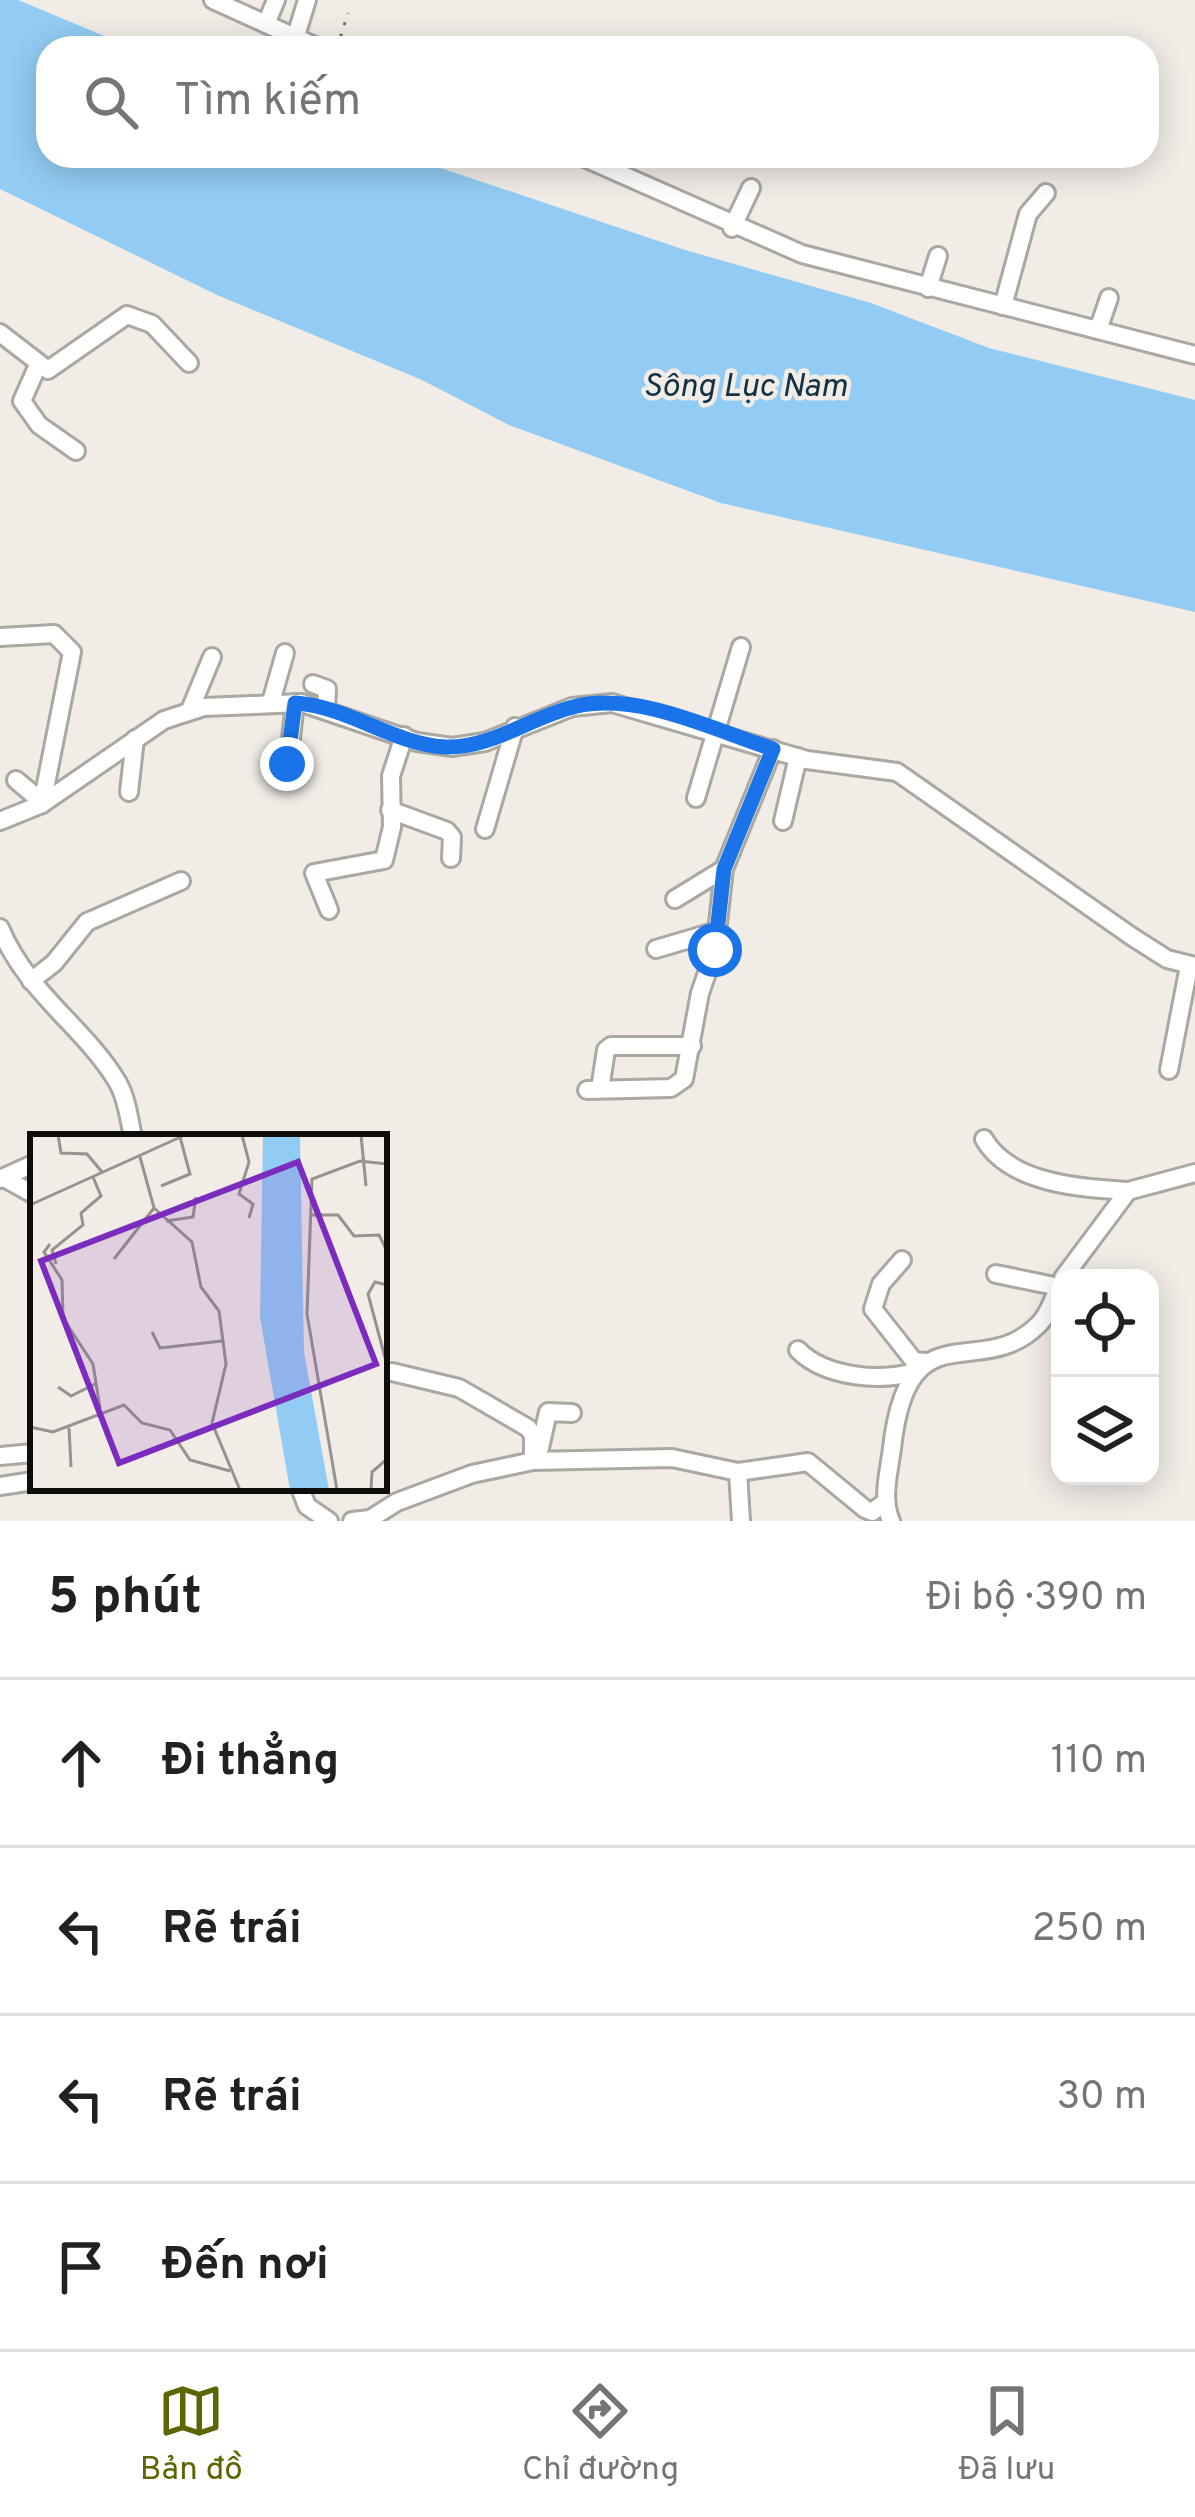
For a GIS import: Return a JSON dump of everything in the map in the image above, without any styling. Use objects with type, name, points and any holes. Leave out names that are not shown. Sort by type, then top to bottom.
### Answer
[{"type":"street","points":[[213,0],[291,36]]},
{"type":"street","points":[[266,24],[276,0]]},
{"type":"street","points":[[296,36],[307,0]]},
{"type":"street","points":[[618,168],[732,228],[802,254],[1195,355]]},
{"type":"street","points":[[732,228],[751,188]]},
{"type":"street","points":[[1003,307],[1028,214],[1046,193]]},
{"type":"street","points":[[928,288],[938,256]]},
{"type":"street","points":[[1098,330],[1108,298]]},
{"type":"street","points":[[0,333],[38,365],[54,369],[127,315],[152,323],[189,364]]},
{"type":"street","points":[[38,365],[22,401],[39,425],[76,451]]},
{"type":"street","points":[[0,637],[54,634],[72,652],[41,803]]},
{"type":"street","points":[[696,799],[741,646]]},
{"type":"street","points":[[271,702],[285,653]]},
{"type":"street","points":[[190,710],[212,657]]},
{"type":"street","points":[[313,684],[327,689],[326,710]]},
{"type":"street","points":[[0,821],[41,803],[135,739],[190,710],[295,703],[452,747],[485,742],[572,707],[612,703],[798,757],[897,772],[1094,912],[1167,959],[1192,966],[1169,1070]]},
{"type":"street","points":[[287,764],[295,703]]},
{"type":"street","points":[[485,830],[515,727]]},
{"type":"street","points":[[329,910],[314,873],[384,860],[391,776],[404,736]]},
{"type":"street","points":[[130,792],[135,739]]},
{"type":"street","points":[[692,1046],[611,1046],[593,1089],[678,1086],[692,1046],[717,932],[724,869],[773,749]]},
{"type":"street","points":[[85,750],[104,763]]},
{"type":"street","points":[[783,821],[798,757]]},
{"type":"street","points":[[16,780],[41,803]]},
{"type":"street","points":[[390,810],[447,831],[452,837],[451,858]]},
{"type":"street","points":[[675,899],[724,869]]},
{"type":"street","points":[[31,980],[54,963],[87,922],[181,881]]},
{"type":"street","points":[[0,928],[31,980],[117,1081],[132,1134]]},
{"type":"street","points":[[656,949],[717,932]]},
{"type":"street","points":[[984,1139],[993,1155],[1036,1177],[1128,1191],[1195,1173]]},
{"type":"street","points":[[2,1179],[30,1165]]},
{"type":"street","points":[[2,1179],[30,1193]]},
{"type":"street","points":[[1071,1269],[1128,1191]]},
{"type":"street","points":[[902,1260],[881,1284],[873,1309],[923,1366]]},
{"type":"street","points":[[996,1274],[1051,1282]]},
{"type":"street","points":[[798,1350],[808,1360],[869,1377],[897,1379],[923,1366],[1024,1336],[1051,1304]]},
{"type":"street","points":[[352,1521],[370,1519],[410,1496],[472,1474],[536,1461],[672,1458],[738,1472],[808,1462],[865,1510],[887,1512],[894,1428],[923,1366]]},
{"type":"street","points":[[392,1372],[459,1388],[527,1427],[533,1435],[536,1461]]},
{"type":"street","points":[[536,1461],[548,1412],[572,1413]]},
{"type":"street","points":[[0,1456],[30,1453]]},
{"type":"street","points":[[738,1472],[741,1521]]},
{"type":"street","points":[[0,1486],[30,1481]]},
{"type":"street","points":[[301,1491],[307,1505],[329,1521]]},
{"type":"path","points":[[342,36],[348,14]]},
{"type":"water","name":"Sông Lục Nam","points":[[0,0],[18,0],[104,36],[36,36],[36,168],[441,168],[685,250],[871,303],[989,348],[1195,400],[1195,612],[721,503],[509,425],[422,380],[217,295],[0,189]]},
{"type":"route","points":[[287,764],[295,703],[417,742],[452,747],[485,742],[572,707],[612,703],[773,749],[741,837],[724,869],[715,950]]}]
